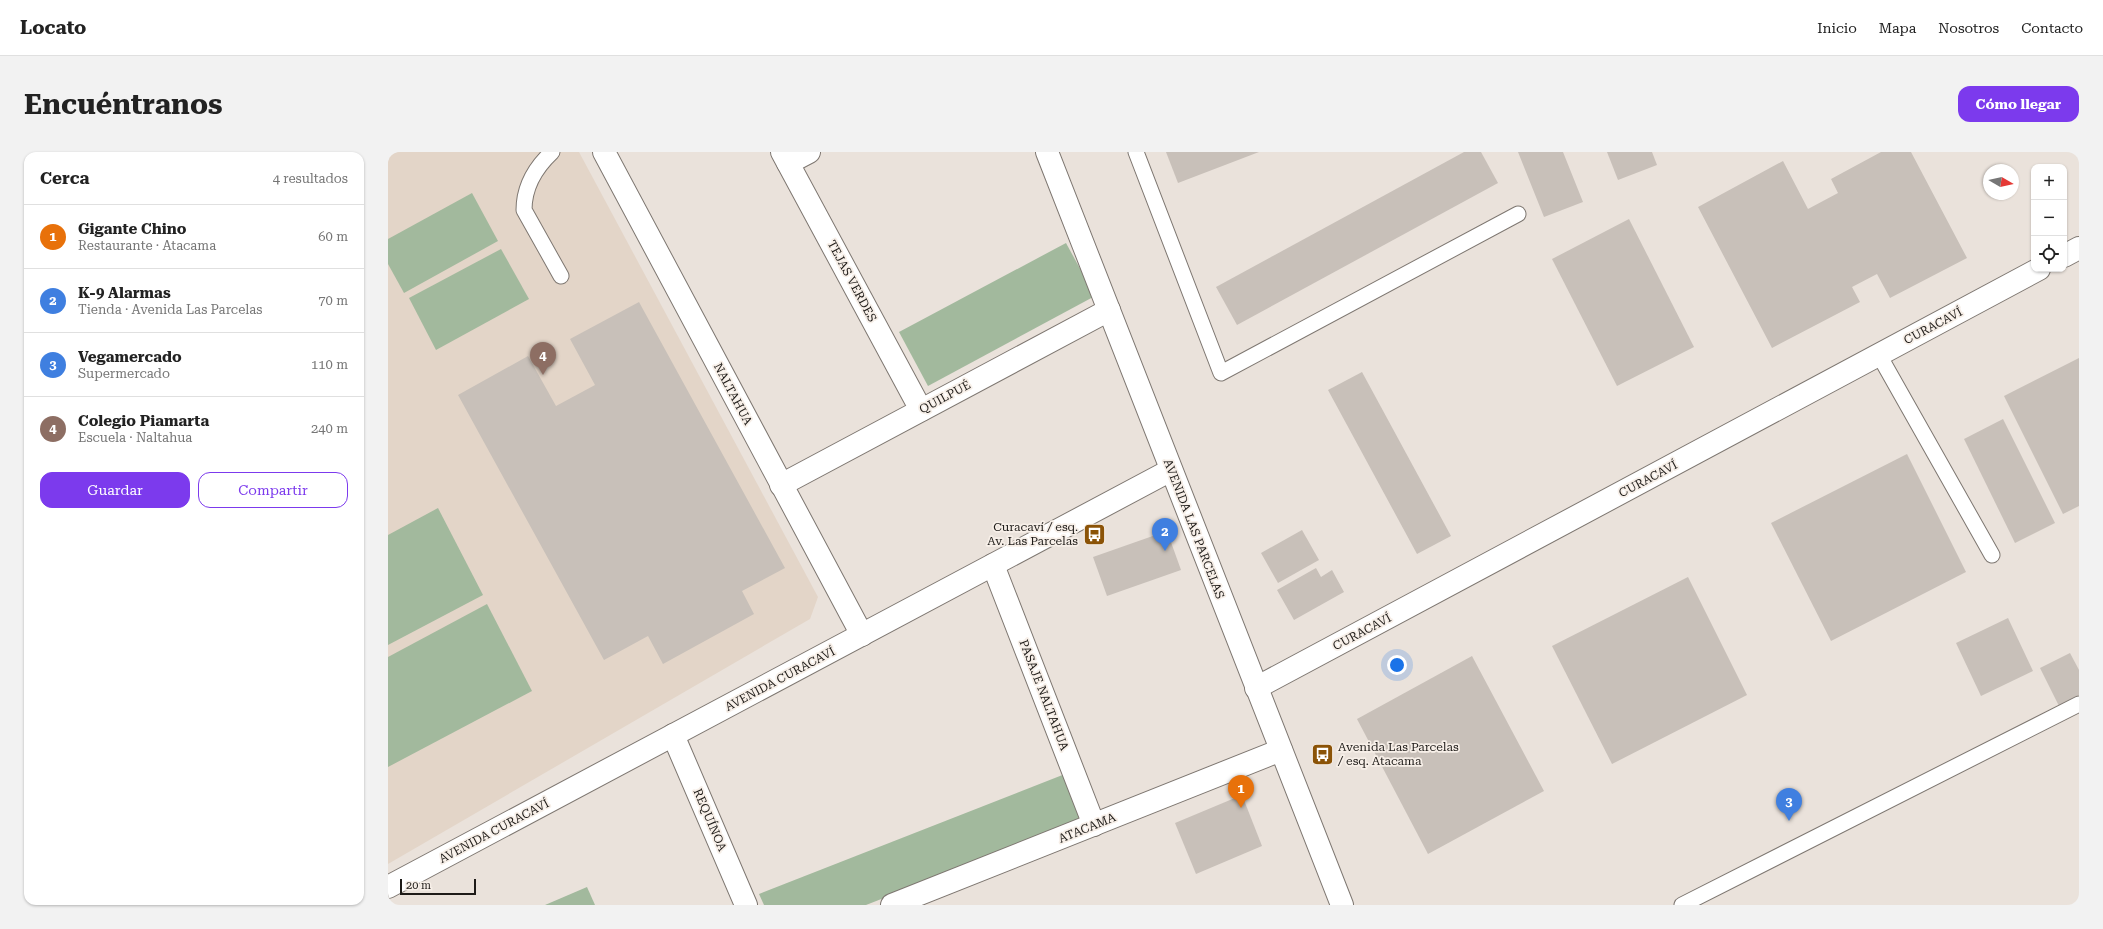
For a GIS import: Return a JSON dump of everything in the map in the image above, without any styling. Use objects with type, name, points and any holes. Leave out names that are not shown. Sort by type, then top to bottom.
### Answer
[{"type":"street","name":"NALTAHUA","points":[[604,152],[862,635]]},
{"type":"street","points":[[785,157],[809,152]]},
{"type":"street","name":"AVENIDA LAS PARCELAS","points":[[1047,152],[1342,905]]},
{"type":"street","name":"TEJAS VERDES","points":[[785,157],[921,410]]},
{"type":"street","points":[[2067,254],[2079,248]]},
{"type":"street","name":"CURACAVÍ","points":[[1256,688],[2034,272]]},
{"type":"street","name":"QUILPUÉ","points":[[782,485],[1109,310]]},
{"type":"street","name":"AVENIDA CURACAVÍ","points":[[388,887],[1172,470]]},
{"type":"street","name":"PASAJE NALTAHUA","points":[[993,565],[1094,825]]},
{"type":"street","name":"REQUÍNOA","points":[[673,735],[746,905]]},
{"type":"street","name":"ATACAMA","points":[[892,905],[1281,750]]},
{"type":"lane","points":[[552,152],[541,164],[528,184],[524,198],[524,210],[561,276]]},
{"type":"lane","points":[[1136,152],[1221,373],[1518,214]]},
{"type":"lane","points":[[1879,355],[1992,554]]},
{"type":"lane","points":[[1682,905],[2079,704]]},
{"type":"shaded area","points":[[388,152],[579,152],[818,597],[810,619],[388,864]]},
{"type":"green space","points":[[472,193],[498,241],[404,293],[388,264],[388,239]]},
{"type":"green space","points":[[1066,243],[1095,296],[928,386],[899,332]]},
{"type":"green space","points":[[501,249],[529,299],[436,350],[409,298]]},
{"type":"green space","points":[[438,508],[483,595],[388,645],[388,535]]},
{"type":"green space","points":[[487,604],[532,691],[388,767],[388,657]]},
{"type":"green space","points":[[1065,774],[1083,820],[866,905],[764,905],[759,894]]},
{"type":"green space","points":[[587,887],[595,905],[545,905]]},
{"type":"building","points":[[1166,152],[1259,152],[1178,183]]},
{"type":"building","points":[[1464,152],[1481,152],[1498,183],[1237,325],[1216,287]]},
{"type":"building","points":[[1518,152],[1563,152],[1583,202],[1544,217]]},
{"type":"building","points":[[1607,152],[1652,152],[1657,165],[1618,180]]},
{"type":"building","points":[[1881,152],[1911,152],[1967,258],[1890,298],[1877,274],[1852,287],[1860,302],[1772,348],[1698,207],[1783,161],[1808,209],[1838,193],[1831,179]]},
{"type":"building","points":[[1629,219],[1694,347],[1617,386],[1552,259]]},
{"type":"building","points":[[639,302],[785,568],[742,591],[754,614],[663,664],[648,636],[604,660],[458,395],[528,356],[556,406],[595,385],[570,339]]},
{"type":"building","points":[[2079,358],[2079,506],[2063,514],[2004,396]]},
{"type":"building","points":[[1362,372],[1451,536],[1417,554],[1328,390]]},
{"type":"building","points":[[2003,419],[2055,523],[2015,543],[1964,439]]},
{"type":"building","points":[[1907,454],[1966,572],[1831,641],[1771,523]]},
{"type":"building","points":[[1302,530],[1319,560],[1278,583],[1261,553]]},
{"type":"building","points":[[1167,531],[1181,570],[1107,596],[1093,557]]},
{"type":"building","points":[[1316,568],[1321,577],[1332,570],[1344,592],[1294,620],[1277,590]]},
{"type":"building","points":[[1688,577],[1747,695],[1612,764],[1552,646]]},
{"type":"building","points":[[2008,618],[2033,671],[1981,696],[1956,643]]},
{"type":"building","points":[[2070,653],[2079,670],[2079,695],[2059,706],[2040,668]]},
{"type":"building","points":[[1472,656],[1544,791],[1428,854],[1357,719]]},
{"type":"building","points":[[1242,795],[1262,846],[1196,874],[1175,823]]},
{"type":"place","name":"Colegio Piamarta","points":[[543,375]]},
{"type":"place","name":"Curacaví / esq. Av. Las Parcelas","points":[[1094,534]]},
{"type":"place","name":"K-9 Alarmas","points":[[1165,551]]},
{"type":"place","name":"Avenida Las Parcelas / esq. Atacama","points":[[1323,754]]},
{"type":"place","name":"Gigante Chino","points":[[1241,808]]},
{"type":"place","name":"Vegamercado","points":[[1789,821]]}]
